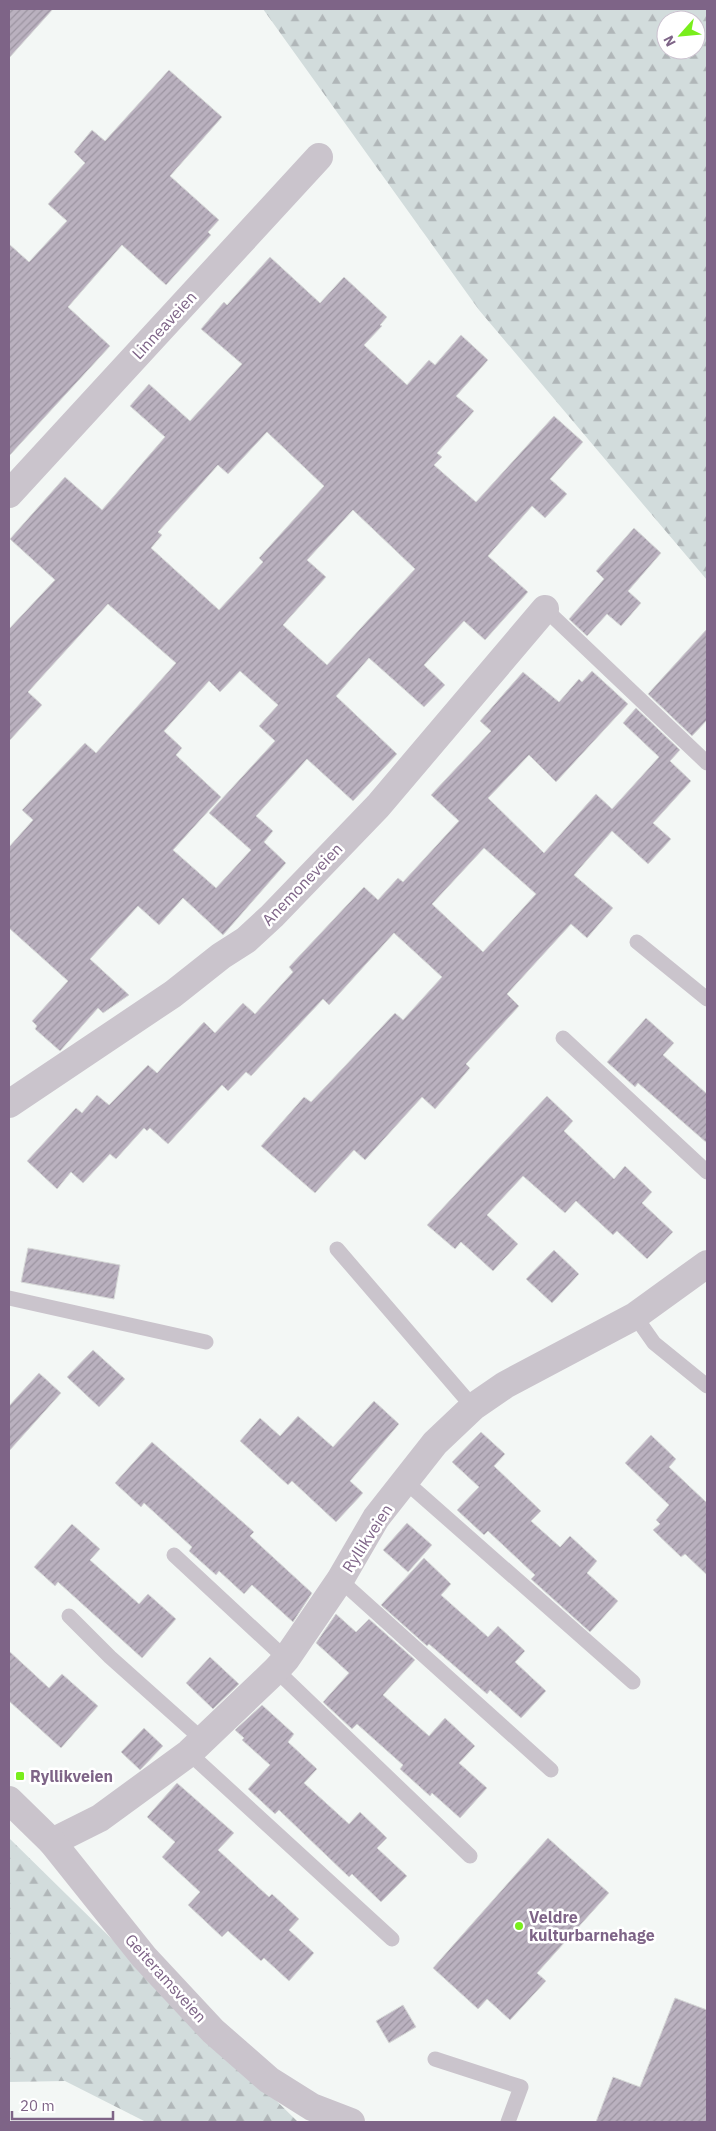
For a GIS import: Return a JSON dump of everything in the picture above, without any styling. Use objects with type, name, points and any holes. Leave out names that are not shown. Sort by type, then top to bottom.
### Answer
[{"type":"street","name":"Linneaveien","points":[[9,494],[319,157]]},
{"type":"street","name":"Anemoneveien","points":[[9,1104],[173,994],[259,928],[378,806],[545,609]]},
{"type":"street","name":"Ryllikveien","points":[[52,1842],[100,1818],[196,1747],[281,1665],[340,1580],[361,1541],[436,1443],[473,1407],[505,1385],[635,1316],[707,1264]]},
{"type":"street","name":"Geiteramsveien","points":[[9,1800],[52,1842],[144,1957],[213,2031],[269,2080],[312,2107],[351,2122]]},
{"type":"lane","points":[[545,609],[707,763]]},
{"type":"lane","points":[[637,942],[707,999]]},
{"type":"lane","points":[[563,1038],[707,1172]]},
{"type":"lane","points":[[337,1249],[473,1407]]},
{"type":"lane","points":[[9,1298],[206,1342]]},
{"type":"lane","points":[[635,1316],[654,1343],[707,1386]]},
{"type":"lane","points":[[406,1482],[633,1682]]},
{"type":"lane","points":[[174,1555],[470,1856]]},
{"type":"lane","points":[[340,1580],[551,1770]]},
{"type":"lane","points":[[69,1616],[110,1656],[196,1747],[392,1939]]},
{"type":"lane","points":[[435,2059],[521,2087],[508,2122]]},
{"type":"green space","points":[[263,9],[707,9],[707,580],[479,310]]},
{"type":"green space","points":[[9,1838],[298,2122],[146,2122],[65,2081],[9,2082]]},
{"type":"building","points":[[9,9],[53,9],[9,58]]},
{"type":"building","points":[[169,70],[222,117],[170,176],[219,220],[208,232],[211,235],[166,285],[122,245],[68,307],[110,346],[9,456],[9,244],[29,262],[67,221],[48,204],[85,163],[74,152],[92,130],[105,141]]},
{"type":"building","points":[[270,257],[320,303],[344,277],[387,317],[380,325],[382,326],[364,345],[407,385],[429,360],[435,365],[461,335],[488,360],[456,396],[474,411],[437,453],[442,457],[434,465],[476,502],[554,416],[583,442],[550,479],[567,494],[545,518],[532,506],[488,556],[528,592],[485,640],[464,621],[424,665],[445,685],[424,707],[369,658],[336,696],[397,754],[353,801],[307,759],[256,816],[273,831],[264,842],[286,863],[223,935],[183,898],[159,925],[138,906],[90,959],[129,995],[103,1013],[98,1008],[60,1051],[35,1029],[37,1026],[32,1021],[68,981],[9,928],[9,847],[33,820],[22,810],[85,743],[96,753],[176,663],[108,604],[28,692],[42,705],[9,741],[9,629],[55,580],[10,539],[65,477],[102,510],[165,437],[130,406],[149,384],[190,421],[242,364],[201,329],[224,302],[227,305]],"holes":[[[267,432],[324,486],[259,558],[263,562],[219,610],[151,548],[162,535],[158,532],[218,465],[228,474]],[[353,510],[415,569],[327,665],[283,625],[326,577],[307,560]],[[240,671],[278,705],[259,726],[275,741],[209,813],[251,850],[216,888],[173,850],[221,797],[176,755],[182,748],[164,731],[209,681],[220,692]]]},
{"type":"building","points":[[634,528],[661,553],[628,591],[641,603],[621,626],[607,614],[587,636],[569,619],[604,579],[596,571]]},
{"type":"building","points":[[707,629],[707,720],[692,736],[648,694]]},
{"type":"building","points":[[592,671],[628,704],[556,782],[529,755],[488,798],[544,853],[596,794],[612,809],[659,757],[623,723],[636,708],[680,750],[670,761],[691,781],[653,823],[671,839],[648,864],[612,831],[574,875],[613,908],[587,938],[571,924],[507,994],[519,1006],[466,1064],[470,1068],[435,1109],[422,1097],[365,1160],[354,1150],[315,1193],[261,1146],[304,1097],[311,1102],[395,1013],[403,1020],[442,977],[394,933],[329,1005],[323,999],[251,1076],[246,1072],[228,1091],[222,1085],[168,1144],[150,1128],[147,1131],[144,1128],[116,1159],[110,1154],[83,1183],[71,1172],[57,1189],[27,1161],[76,1108],[82,1113],[97,1095],[109,1105],[148,1065],[157,1073],[204,1022],[215,1033],[243,1003],[255,1014],[293,972],[289,967],[364,887],[378,900],[398,878],[403,882],[459,821],[431,795],[491,731],[480,721],[523,672],[559,702],[579,679],[582,682]],"holes":[[[484,848],[536,894],[483,952],[432,904]]]},
{"type":"building","points":[[646,1018],[674,1043],[663,1055],[707,1094],[707,1143],[638,1083],[635,1087],[607,1062]]},
{"type":"building","points":[[547,1096],[573,1121],[564,1131],[614,1179],[625,1166],[652,1192],[642,1203],[673,1232],[647,1259],[617,1231],[613,1235],[576,1201],[565,1213],[523,1176],[487,1215],[518,1244],[493,1271],[461,1242],[455,1249],[427,1225]]},
{"type":"building","points":[[28,1248],[120,1265],[114,1299],[21,1282]]},
{"type":"building","points":[[554,1250],[579,1274],[552,1303],[526,1279]]},
{"type":"building","points":[[93,1350],[125,1379],[99,1407],[67,1377]]},
{"type":"building","points":[[39,1373],[61,1393],[9,1451],[9,1406]]},
{"type":"building","points":[[374,1401],[399,1424],[350,1481],[363,1493],[336,1522],[292,1481],[288,1485],[240,1441],[260,1418],[280,1436],[298,1416],[333,1447]]},
{"type":"building","points":[[481,1432],[505,1454],[494,1466],[541,1511],[531,1521],[560,1547],[570,1536],[597,1561],[587,1573],[618,1601],[590,1632],[531,1579],[535,1575],[488,1531],[484,1535],[457,1510],[479,1487],[452,1462]]},
{"type":"building","points":[[651,1435],[676,1459],[669,1467],[707,1503],[707,1575],[685,1554],[681,1557],[653,1530],[660,1524],[656,1520],[669,1505],[625,1463]]},
{"type":"building","points":[[152,1442],[254,1532],[250,1536],[312,1593],[293,1622],[252,1585],[244,1594],[219,1571],[216,1575],[189,1551],[192,1547],[144,1503],[141,1507],[115,1483]]},
{"type":"building","points":[[407,1523],[432,1545],[408,1572],[383,1550]]},
{"type":"building","points":[[72,1524],[100,1549],[90,1560],[139,1604],[148,1594],[176,1619],[142,1658],[58,1582],[55,1586],[34,1567]]},
{"type":"building","points":[[424,1558],[451,1584],[441,1595],[488,1637],[498,1626],[525,1651],[515,1662],[546,1691],[521,1718],[490,1690],[487,1694],[429,1644],[427,1646],[381,1605]]},
{"type":"building","points":[[336,1614],[356,1632],[369,1619],[415,1660],[383,1695],[429,1736],[445,1718],[475,1746],[459,1763],[487,1788],[460,1818],[432,1793],[430,1796],[400,1769],[403,1765],[357,1724],[352,1729],[323,1702],[349,1673],[316,1643]]},
{"type":"building","points":[[9,1651],[49,1688],[62,1674],[98,1706],[61,1748],[9,1701]]},
{"type":"building","points":[[210,1657],[239,1684],[213,1709],[186,1683]]},
{"type":"building","points":[[262,1705],[294,1734],[288,1742],[317,1769],[304,1783],[349,1824],[360,1812],[387,1838],[377,1848],[407,1876],[381,1902],[352,1874],[349,1877],[279,1810],[275,1814],[248,1789],[270,1765],[242,1740],[244,1738],[235,1730]]},
{"type":"building","points":[[144,1728],[163,1746],[140,1770],[121,1752]]},
{"type":"building","points":[[177,1783],[234,1833],[218,1850],[269,1897],[272,1894],[299,1919],[289,1930],[314,1953],[289,1981],[264,1958],[261,1961],[228,1931],[222,1937],[188,1905],[200,1892],[162,1857],[175,1842],[147,1817]]},
{"type":"building","points":[[548,1838],[609,1893],[537,1973],[546,1981],[510,2020],[487,1999],[478,2009],[433,1968]]},
{"type":"building","points":[[675,1998],[707,2010],[707,2122],[596,2122],[613,2077],[640,2087]]},
{"type":"building","points":[[403,2005],[416,2027],[389,2043],[376,2021]]},
{"type":"place","name":"Ryllikveien","points":[[20,1776]]},
{"type":"place","name":"Veldre kulturbarnehage","points":[[519,1926]]}]
